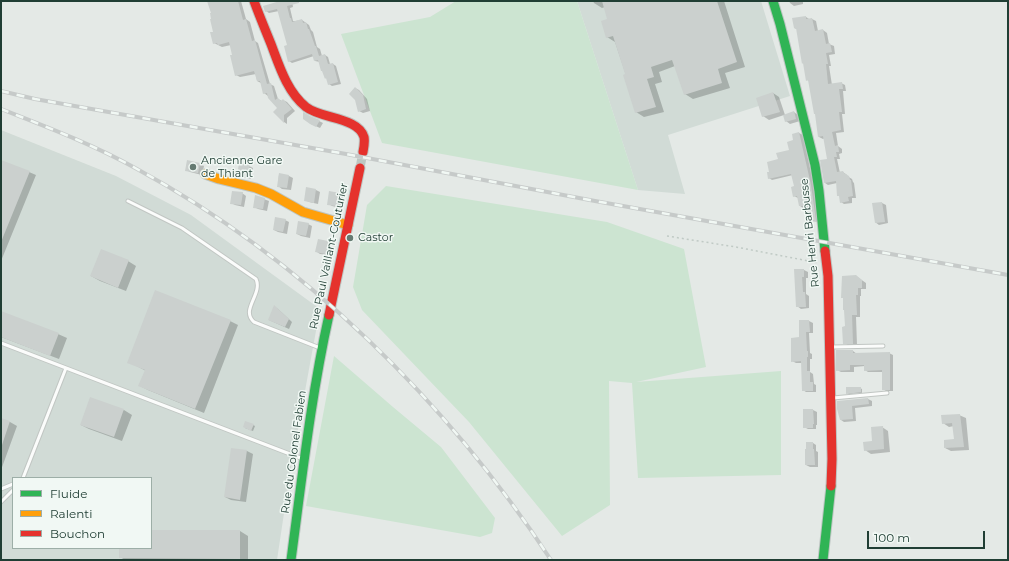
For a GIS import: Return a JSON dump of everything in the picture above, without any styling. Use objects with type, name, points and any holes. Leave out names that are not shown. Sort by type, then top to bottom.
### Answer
[{"type":"street","points":[[254,1],[280,66],[295,94],[313,112],[358,127],[364,136],[363,152]]},
{"type":"street","name":"Rue Henri Barbusse","points":[[773,1],[816,171],[827,264],[832,468],[830,498],[822,560]]},
{"type":"street","name":"Rue Paul Vaillant-Couturier","points":[[321,348],[360,168]]},
{"type":"street","points":[[205,174],[256,188],[267,192],[303,212],[348,225]]},
{"type":"street","name":"Rue du Colonel Fabien","points":[[291,560],[321,348]]},
{"type":"lane","points":[[128,202],[182,228],[256,279],[258,289],[249,312],[250,318],[254,322],[321,348]]},
{"type":"lane","points":[[1,343],[304,460]]},
{"type":"lane","points":[[830,347],[883,346]]},
{"type":"lane","points":[[23,477],[66,368]]},
{"type":"lane","points":[[831,398],[888,393]]},
{"type":"lane","points":[[1,489],[12,484]]},
{"type":"lane","points":[[1,502],[12,491]]},
{"type":"path","points":[[667,236],[827,264]]},
{"type":"shaded area","points":[[577,1],[761,1],[790,96],[668,135],[685,194],[638,190]]},
{"type":"shaded area","points":[[1,130],[116,176],[191,215],[320,309],[290,473],[277,560],[1,560]]},
{"type":"green space","points":[[456,1],[577,1],[638,190],[382,143],[341,34],[430,17]]},
{"type":"green space","points":[[386,186],[607,222],[684,249],[706,367],[636,382],[781,371],[781,475],[638,478],[632,383],[609,381],[610,505],[562,536],[469,422],[362,310],[353,287],[367,205]]},
{"type":"green space","points":[[334,356],[441,447],[495,518],[492,533],[480,537],[306,506]]},
{"type":"building","points":[[207,1],[238,1],[243,20],[246,19],[252,41],[255,40],[267,84],[271,83],[275,100],[278,98],[281,101],[283,99],[292,109],[284,115],[284,123],[273,112],[277,108],[268,98],[267,93],[263,94],[260,81],[257,81],[254,71],[235,76],[230,55],[232,55],[229,42],[218,45],[217,43],[213,44],[210,32],[213,32],[210,19],[211,13]]},
{"type":"building","points":[[280,1],[299,1],[299,3],[287,6],[290,18],[292,22],[302,19],[303,23],[306,22],[319,56],[325,54],[328,64],[333,63],[338,82],[328,85],[326,78],[325,79],[321,71],[318,60],[314,61],[312,54],[288,62],[284,46],[287,45],[277,9],[265,12],[263,6]]},
{"type":"building","points":[[602,1],[717,1],[737,62],[718,69],[722,83],[684,95],[672,60],[651,67],[654,77],[647,79],[656,107],[635,113],[613,36],[606,38],[601,21],[607,19]]},
{"type":"building","points":[[806,16],[806,19],[812,18],[815,31],[823,29],[826,44],[830,43],[832,52],[826,53],[828,64],[826,64],[828,84],[842,82],[843,89],[839,89],[842,112],[839,112],[841,130],[832,132],[835,146],[838,145],[839,152],[836,152],[837,157],[834,157],[837,172],[843,171],[851,180],[853,196],[848,197],[849,201],[840,203],[839,196],[837,196],[836,181],[824,183],[820,160],[827,159],[823,136],[818,137],[808,80],[806,81],[796,28],[794,28],[792,18]]},
{"type":"building","points":[[355,87],[363,95],[366,109],[358,112],[355,100],[349,94]]},
{"type":"building","points":[[773,92],[780,112],[762,117],[756,98]]},
{"type":"building","points":[[794,111],[796,119],[785,122],[783,115]]},
{"type":"building","points":[[303,112],[320,120],[316,127],[303,119]]},
{"type":"building","points":[[799,132],[811,185],[816,221],[807,220],[804,206],[799,206],[797,196],[793,197],[791,187],[794,186],[791,174],[768,179],[767,172],[769,172],[767,162],[778,159],[776,153],[789,150],[787,142],[793,140],[792,134]]},
{"type":"building","points":[[1,160],[30,171],[1,242]]},
{"type":"building","name":"Ancienne Gare de Thiant","points":[[187,160],[200,163],[198,173],[185,171]]},
{"type":"building","points":[[239,163],[250,165],[247,178],[237,176]]},
{"type":"building","points":[[279,173],[289,175],[287,188],[277,187]]},
{"type":"building","points":[[306,187],[316,189],[314,203],[304,201]]},
{"type":"building","points":[[232,191],[243,192],[241,205],[230,204]]},
{"type":"building","points":[[329,191],[340,193],[337,206],[327,205]]},
{"type":"building","points":[[255,195],[265,198],[263,209],[253,208]]},
{"type":"building","points":[[882,202],[885,222],[875,223],[872,203]]},
{"type":"building","points":[[275,217],[286,219],[283,232],[273,230]]},
{"type":"building","points":[[298,221],[309,223],[306,236],[296,234]]},
{"type":"building","points":[[318,239],[328,241],[326,254],[315,252]]},
{"type":"building","points":[[101,249],[129,260],[118,288],[90,276]]},
{"type":"building","points":[[794,269],[804,269],[804,277],[802,277],[806,307],[796,307]]},
{"type":"building","points":[[856,275],[862,280],[862,288],[858,288],[858,295],[856,295],[857,315],[852,315],[853,344],[843,344],[842,327],[845,326],[843,298],[841,298],[842,276]]},
{"type":"building","points":[[155,290],[231,320],[195,409],[138,386],[145,370],[127,363]]},
{"type":"building","points":[[274,305],[289,319],[285,327],[268,320]]},
{"type":"building","points":[[1,311],[59,333],[50,356],[1,337]]},
{"type":"building","points":[[799,320],[809,320],[810,332],[806,332],[808,351],[807,371],[810,371],[810,382],[813,382],[813,391],[802,391],[801,361],[791,362],[791,338],[799,337]]},
{"type":"building","points":[[836,350],[853,350],[853,353],[890,352],[890,390],[882,390],[882,370],[864,371],[864,365],[850,365],[850,370],[836,371]]},
{"type":"building","points":[[846,387],[861,387],[861,392],[846,394]]},
{"type":"building","points":[[90,397],[124,409],[114,437],[80,425]]},
{"type":"building","points":[[868,398],[869,404],[852,406],[853,419],[840,420],[837,409],[837,401]]},
{"type":"building","points":[[803,409],[813,409],[813,428],[803,428]]},
{"type":"building","points":[[960,414],[964,447],[944,448],[944,440],[954,439],[952,423],[942,424],[941,415]]},
{"type":"building","points":[[1,418],[10,421],[2,445],[1,444]]},
{"type":"building","points":[[245,421],[254,424],[251,431],[243,427]]},
{"type":"building","points":[[883,426],[884,449],[864,451],[863,442],[872,441],[871,427]]},
{"type":"building","points":[[806,442],[813,442],[815,465],[805,465]]},
{"type":"building","points":[[231,448],[247,450],[240,500],[224,497]]},
{"type":"building","points":[[152,530],[240,530],[240,559],[119,558],[119,549],[152,549]]},
{"type":"tunnel","points":[[360,168],[363,152]]},
{"type":"railway","points":[[1,91],[35,99],[346,154],[595,201],[1008,275]]},
{"type":"railway","points":[[1,109],[87,144],[137,169],[198,205],[257,246],[314,291],[368,339],[419,391],[466,445],[510,502],[551,560]]},
{"type":"traffic: fast","points":[[773,1],[815,165],[825,251]]},
{"type":"traffic: fast","points":[[291,560],[312,406],[329,315]]},
{"type":"traffic: fast","points":[[823,560],[831,486]]},
{"type":"traffic: slow","points":[[205,174],[256,188],[271,194],[303,212],[348,225]]},
{"type":"traffic: jam","points":[[254,1],[281,69],[289,86],[299,101],[313,111],[355,126],[360,130],[364,137],[363,152]]},
{"type":"traffic: jam","points":[[329,315],[360,168]]},
{"type":"traffic: jam","points":[[825,251],[828,276],[832,459],[831,486]]},
{"type":"place","name":"Ancienne Gare de Thiant","points":[[193,167]]},
{"type":"place","name":"Castor","points":[[350,238]]}]
